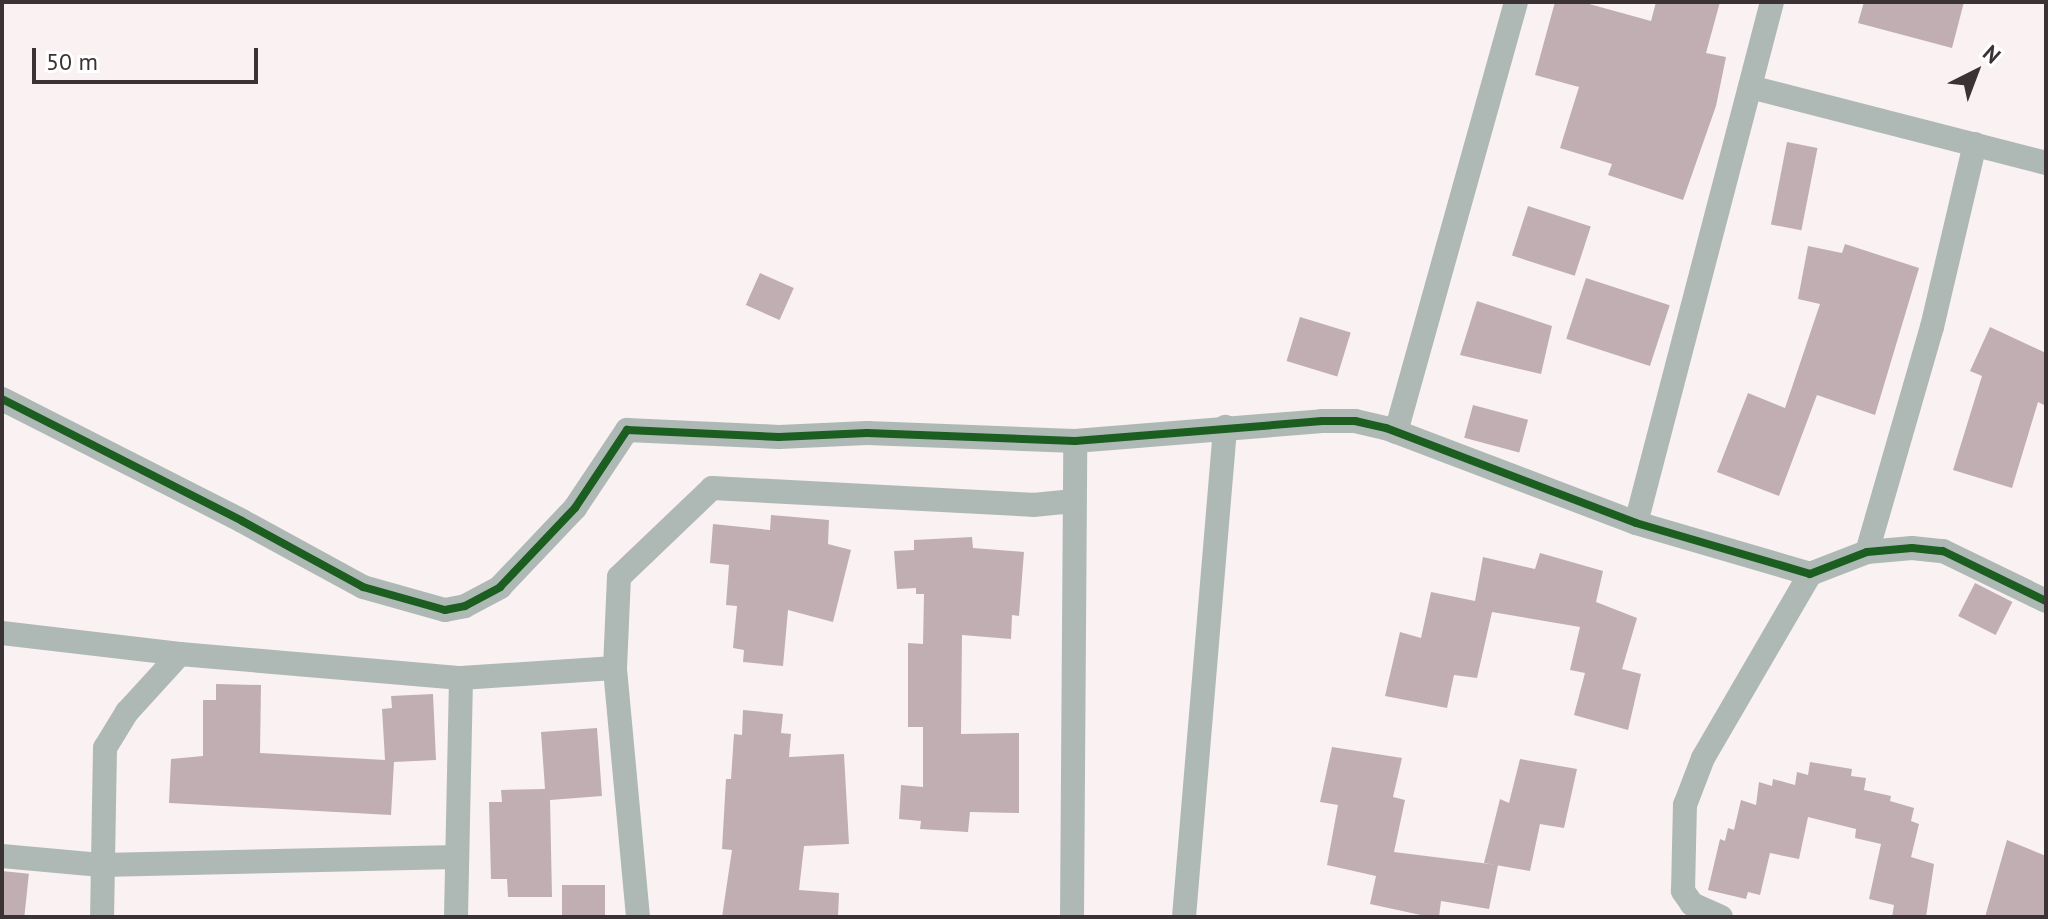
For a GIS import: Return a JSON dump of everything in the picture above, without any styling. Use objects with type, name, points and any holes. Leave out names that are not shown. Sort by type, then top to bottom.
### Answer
[{"type":"street","points":[[1396,432],[1516,2]]},
{"type":"street","points":[[1636,523],[1772,2]]},
{"type":"street","points":[[1750,87],[2046,163]]},
{"type":"street","points":[[1867,552],[1932,327],[1975,144]]},
{"type":"street","points":[[2,399],[363,587],[445,610],[465,606],[500,587],[575,508],[627,430],[779,437],[867,433],[998,441],[1045,438],[1075,441],[1225,427],[1355,421],[1396,432],[1636,523],[1810,574],[1867,552],[1912,548],[1943,551],[2046,601]]},
{"type":"street","points":[[1184,917],[1225,427]]},
{"type":"street","points":[[1072,917],[1075,441]]},
{"type":"street","points":[[638,917],[615,668],[619,577],[712,488],[1033,505],[1074,501]]},
{"type":"street","points":[[1721,917],[1692,904],[1683,891],[1685,805],[1703,758],[1810,574]]},
{"type":"street","points":[[2,633],[180,654],[461,678],[615,668]]},
{"type":"street","points":[[102,917],[105,748],[127,712],[180,654]]},
{"type":"street","points":[[456,917],[461,678]]},
{"type":"street","points":[[2,856],[101,865],[457,857]]},
{"type":"building","points":[[1555,2],[1582,2],[1651,21],[1656,2],[1720,2],[1706,53],[1726,57],[1716,106],[1683,200],[1608,175],[1612,164],[1560,148],[1579,87],[1535,75]]},
{"type":"building","points":[[1864,2],[1964,2],[1952,48],[1858,23]]},
{"type":"building","points":[[1787,142],[1817,148],[1801,230],[1771,224]]},
{"type":"building","points":[[1528,206],[1591,226],[1575,276],[1512,255]]},
{"type":"building","points":[[1845,244],[1919,268],[1875,415],[1817,395],[1779,496],[1717,472],[1748,393],[1785,408],[1820,304],[1798,299],[1808,246],[1842,253]]},
{"type":"building","points":[[760,273],[794,288],[780,320],[746,305]]},
{"type":"building","points":[[1586,278],[1670,305],[1650,366],[1566,339]]},
{"type":"building","points":[[1477,301],[1552,326],[1541,374],[1460,355]]},
{"type":"building","points":[[1300,317],[1351,332],[1337,376],[1287,361]]},
{"type":"building","points":[[1990,327],[2046,353],[2046,406],[2038,402],[2012,488],[1953,470],[1982,376],[1970,371]]},
{"type":"building","points":[[1473,405],[1528,420],[1519,453],[1464,438]]},
{"type":"building","points":[[771,515],[829,520],[828,544],[851,550],[833,622],[788,610],[783,666],[743,662],[744,650],[733,648],[737,606],[726,605],[729,565],[710,563],[713,524],[770,530]]},
{"type":"building","points":[[972,537],[973,548],[1024,552],[1019,616],[1012,615],[1011,639],[962,635],[961,734],[1019,733],[1019,813],[970,812],[968,832],[920,829],[921,821],[899,819],[901,785],[923,787],[923,727],[908,727],[908,643],[923,644],[924,594],[916,594],[916,588],[897,589],[894,551],[914,550],[914,540]]},
{"type":"building","points":[[1540,553],[1603,571],[1596,602],[1637,618],[1622,669],[1641,674],[1628,730],[1574,715],[1585,673],[1570,670],[1580,627],[1492,612],[1477,678],[1454,675],[1447,708],[1385,696],[1400,632],[1421,638],[1431,592],[1475,601],[1483,557],[1535,569]]},
{"type":"building","points":[[1975,583],[2012,602],[1996,635],[1958,616]]},
{"type":"building","points":[[216,684],[261,685],[260,753],[385,760],[382,709],[392,708],[391,696],[433,694],[436,760],[394,762],[391,815],[169,803],[171,759],[203,756],[203,700],[216,700]]},
{"type":"building","points":[[743,710],[783,714],[781,733],[791,734],[789,757],[844,754],[849,844],[804,846],[799,890],[839,893],[838,917],[722,917],[732,850],[722,849],[726,779],[731,779],[734,734],[742,735]]},
{"type":"building","points":[[597,728],[602,796],[550,800],[552,897],[508,897],[507,879],[491,879],[489,802],[502,802],[501,790],[545,789],[541,732]]},
{"type":"building","points":[[1332,747],[1402,758],[1393,797],[1405,800],[1394,852],[1498,865],[1489,909],[1441,901],[1439,917],[1430,917],[1370,904],[1376,876],[1327,865],[1338,805],[1320,802]]},
{"type":"building","points":[[1520,759],[1577,769],[1564,828],[1540,824],[1530,871],[1484,863],[1500,799],[1509,803]]},
{"type":"building","points":[[1810,762],[1852,769],[1851,776],[1866,778],[1864,790],[1891,796],[1890,801],[1914,808],[1911,821],[1919,824],[1911,857],[1934,864],[1926,917],[1892,917],[1894,905],[1869,899],[1881,844],[1855,838],[1856,829],[1808,817],[1799,859],[1770,853],[1760,895],[1748,892],[1746,899],[1708,890],[1720,839],[1725,841],[1728,828],[1734,830],[1741,800],[1756,805],[1759,782],[1772,786],[1773,779],[1795,785],[1797,772],[1808,775]]},
{"type":"building","points":[[2007,840],[2046,856],[2046,917],[1985,917]]},
{"type":"building","points":[[2,871],[29,874],[24,917],[2,917]]},
{"type":"building","points":[[562,885],[605,885],[605,917],[562,917]]},
{"type":"cycle path","points":[[2,399],[242,521],[363,587],[445,610],[465,606],[500,587],[575,508],[627,430],[779,437],[867,433],[1075,441],[1322,421],[1355,421],[1386,428],[1636,523],[1810,574],[1867,552],[1912,548],[1943,551],[2046,601]]}]
